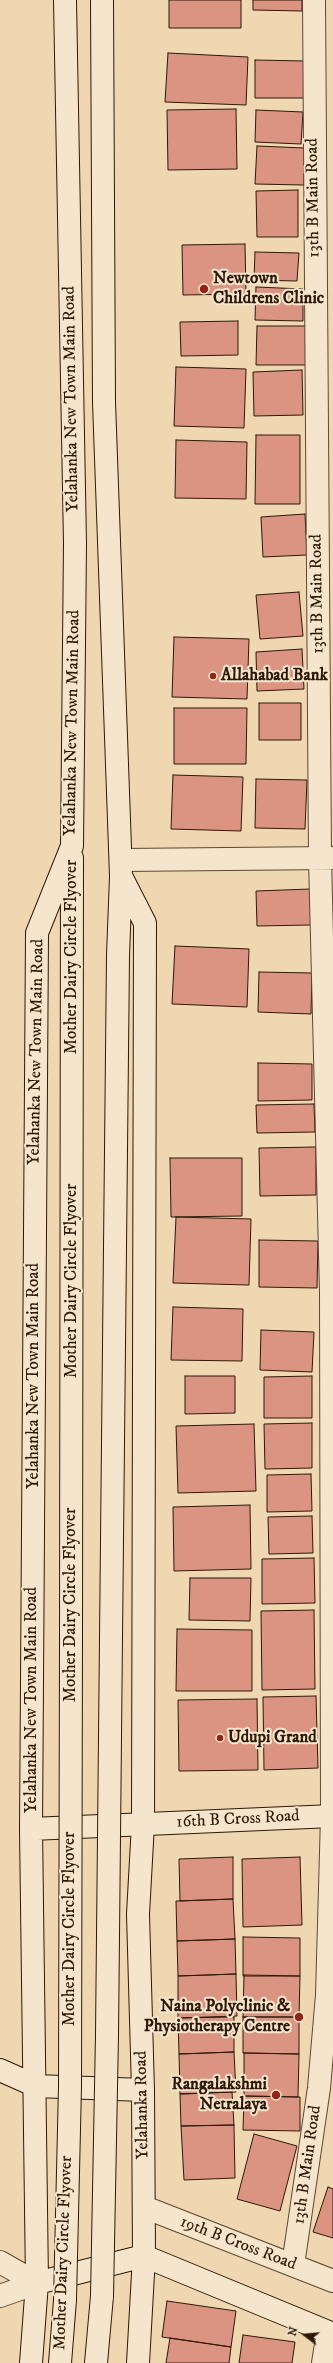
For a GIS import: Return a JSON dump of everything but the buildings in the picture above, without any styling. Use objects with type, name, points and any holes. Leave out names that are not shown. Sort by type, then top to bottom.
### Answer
[{"type":"main road","name":"Yelahanka New Town Main Road","points":[[36,2086],[31,1829],[37,933],[72,846],[75,543],[65,0]]},
{"type":"main road","name":"Yelahanka New Town Main Road","points":[[102,0],[104,402],[121,868],[145,923],[143,1824]]},
{"type":"main road","name":"13th B Main Road","points":[[293,2265],[326,2091],[330,1995],[332,1816],[331,1292],[327,859],[314,0]]},
{"type":"main road","name":"Mother Dairy Circle Flyover","points":[[60,2363],[65,2300],[70,2086],[72,846]]},
{"type":"main road","points":[[96,2363],[102,2296],[107,2035],[118,955],[121,868],[327,859]]},
{"type":"main road","name":"16th B Cross Road","points":[[31,1829],[332,1816]]},
{"type":"main road","name":"Yelahanka Road","points":[[138,2363],[144,2256],[143,2090],[138,1914],[143,1824]]},
{"type":"main road","points":[[0,2070],[36,2086],[143,2090]]},
{"type":"main road","points":[[31,2363],[37,2283],[36,2086]]},
{"type":"main road","name":"19th B Cross Road","points":[[144,2207],[333,2281]]},
{"type":"main road","points":[[0,2296],[37,2283],[144,2256],[330,2333],[323,2363]]},
{"type":"main road","points":[[0,2262],[37,2283]]},
{"type":"place","name":"Newtown Childrens Clinic","points":[[204,289]]},
{"type":"place","name":"Allahabad Bank","points":[[213,676]]},
{"type":"place","name":"Udupi Grand","points":[[220,1738]]},
{"type":"place","name":"Naina Polyclinic & Physiotherapy Centre","points":[[299,2017]]},
{"type":"place","name":"Rangalakshmi Netralaya","points":[[276,2095]]}]
